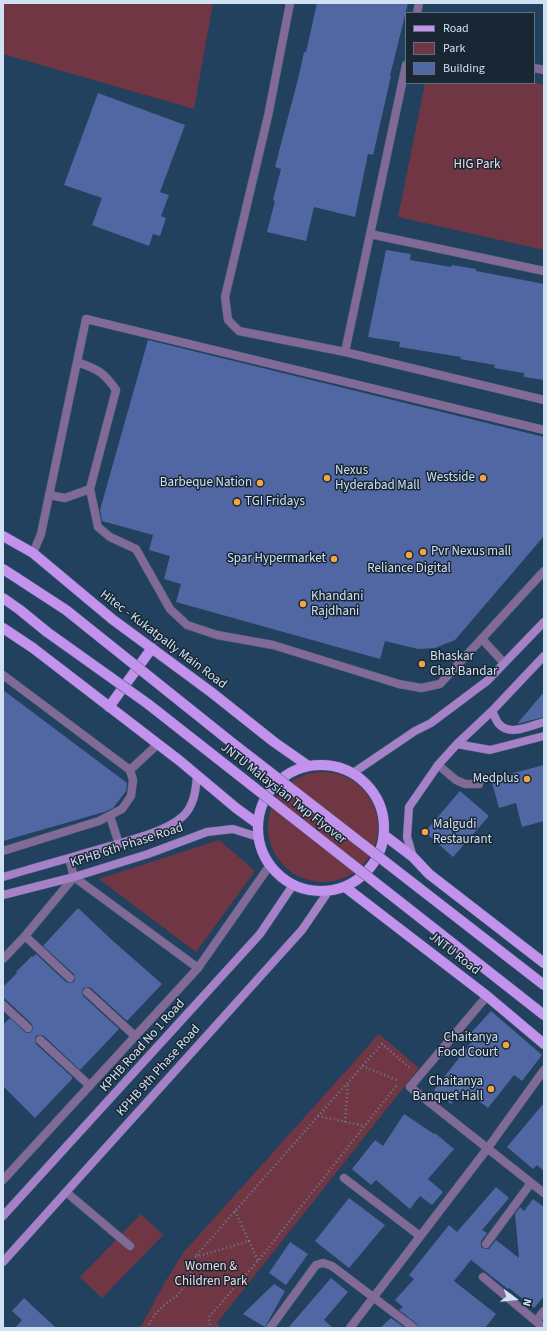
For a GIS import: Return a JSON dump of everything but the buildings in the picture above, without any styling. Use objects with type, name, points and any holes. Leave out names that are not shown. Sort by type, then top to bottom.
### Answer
[{"type":"main road","name":"Hitec - Kukatpally Main Road","points":[[3,536],[33,553],[112,619],[211,692],[307,766]]},
{"type":"main road","name":"JNTU Malaysian Twp Flyover","points":[[3,569],[66,610],[219,732],[544,985]]},
{"type":"main road","name":"JNTU Malaysian Twp Flyover","points":[[3,598],[47,632],[148,704],[544,1015]]},
{"type":"main road","points":[[3,628],[33,648],[158,744],[236,808],[258,824]]},
{"type":"main road","points":[[109,707],[152,648]]},
{"type":"main road","points":[[323,764],[339,766],[353,773],[368,784],[378,799],[384,817],[384,835],[380,852],[372,867],[360,879],[345,887],[328,892],[310,891],[293,885],[280,877],[264,856],[258,837],[258,824],[262,804],[273,786],[288,773],[307,766],[323,764]]},
{"type":"main road","points":[[384,835],[413,857],[429,874],[544,963]]},
{"type":"main road","name":"JNTU Road","points":[[345,887],[487,996],[544,1044]]},
{"type":"street","points":[[290,3],[268,116],[226,297],[228,320],[238,331],[345,352],[544,400]]},
{"type":"street","points":[[345,352],[405,70]]},
{"type":"street","points":[[370,234],[544,271]]},
{"type":"street","points":[[33,553],[41,534],[86,319],[544,430]]},
{"type":"street","points":[[77,362],[96,369],[109,380],[116,390],[90,489],[98,527],[110,536],[136,549],[170,609],[187,625],[217,635],[273,645],[399,684],[421,688],[440,684],[544,571]]},
{"type":"street","points":[[49,495],[65,498],[90,489]]},
{"type":"street","points":[[353,773],[415,731],[431,722],[486,681],[544,622]]},
{"type":"street","points":[[482,639],[504,663]]},
{"type":"street","points":[[413,857],[407,837],[409,807],[438,765],[544,656]]},
{"type":"street","points":[[3,675],[130,770],[133,780],[131,796],[122,809],[110,816],[99,821],[3,851]]},
{"type":"street","points":[[492,711],[497,722],[501,726],[515,731],[544,722]]},
{"type":"street","points":[[457,744],[490,750],[544,736]]},
{"type":"street","points":[[130,770],[158,744]]},
{"type":"street","points":[[438,765],[456,780],[465,784],[479,784]]},
{"type":"street","name":"KPHB 6th Phase Road","points":[[3,877],[140,838],[173,824],[183,817],[190,805],[195,794],[197,775]]},
{"type":"street","points":[[110,816],[119,844]]},
{"type":"street","name":"KPHB 6th Phase Road","points":[[3,895],[74,877],[148,854],[207,832],[233,829],[258,837]]},
{"type":"street","points":[[69,858],[74,877],[198,968]]},
{"type":"street","points":[[3,1180],[198,968],[270,865]]},
{"type":"street","points":[[3,959],[25,936],[74,877]]},
{"type":"street","name":"KPHB Road No 1 Road","points":[[3,1216],[260,934],[293,885]]},
{"type":"street","name":"KPHB 9th Phase Road","points":[[3,1262],[302,930],[328,892]]},
{"type":"street","points":[[25,936],[70,978]]},
{"type":"street","points":[[87,992],[135,1036]]},
{"type":"street","points":[[487,996],[410,1087],[544,1193]]},
{"type":"street","points":[[3,1005],[28,1028]]},
{"type":"street","points":[[40,1040],[90,1086]]},
{"type":"street","points":[[350,1328],[487,1149],[544,1070]]},
{"type":"street","points":[[344,1178],[420,1236]]},
{"type":"street","points":[[486,1244],[531,1183]]},
{"type":"street","points":[[66,1192],[130,1246]]},
{"type":"street","points":[[270,1328],[316,1265],[323,1263],[332,1266],[414,1328]]},
{"type":"street","points":[[483,1277],[544,1328]]},
{"type":"street","points":[[536,1321],[544,1311]]},
{"type":"path","points":[[147,1328],[156,1313],[178,1295],[186,1282],[195,1257],[382,1044],[410,1068],[406,1073]]},
{"type":"path","points":[[362,1066],[399,1082]]},
{"type":"path","points":[[212,1328],[209,1318],[258,1261],[403,1077]]},
{"type":"path","points":[[345,1122],[348,1082]]},
{"type":"path","points":[[318,1116],[364,1126]]},
{"type":"path","points":[[235,1211],[258,1261]]},
{"type":"path","points":[[195,1257],[249,1241]]},
{"type":"green space","points":[[3,3],[213,3],[194,109],[3,54]]},
{"type":"green space","name":"HIG Park","points":[[535,82],[544,85],[544,250],[398,217],[425,84],[535,84]]},
{"type":"green space","points":[[323,772],[344,776],[354,781],[362,788],[369,796],[374,806],[378,827],[374,848],[369,858],[362,866],[354,873],[344,878],[323,882],[302,878],[292,873],[284,866],[277,858],[272,848],[268,827],[272,806],[277,796],[284,788],[292,781],[302,776]]},
{"type":"green space","points":[[219,840],[255,871],[196,952],[99,879]]},
{"type":"green space","name":"Women & Children Park","points":[[379,1034],[419,1068],[217,1323],[220,1328],[140,1328],[183,1253]]},
{"type":"green space","points":[[141,1214],[163,1235],[102,1298],[80,1277]]},
{"type":"place","name":"Nexus Hyderabad Mall","points":[[327,478]]},
{"type":"place","name":"Westside","points":[[483,478]]},
{"type":"place","name":"Barbeque Nation","points":[[260,483]]},
{"type":"place","name":"TGI Fridays","points":[[237,502]]},
{"type":"place","name":"Pvr Nexus mall","points":[[423,552]]},
{"type":"place","name":"Reliance Digital","points":[[409,555]]},
{"type":"place","name":"Spar Hypermarket","points":[[334,559]]},
{"type":"place","name":"Khandani Rajdhani","points":[[303,604]]},
{"type":"place","name":"Bhaskar Chat Bandar","points":[[422,664]]},
{"type":"place","name":"Medplus","points":[[527,779]]},
{"type":"place","name":"Malgudi Restaurant","points":[[425,832]]},
{"type":"place","name":"Chaitanya Food Court","points":[[506,1045]]},
{"type":"place","name":"Chaitanya Banquet Hall","points":[[491,1089]]}]
